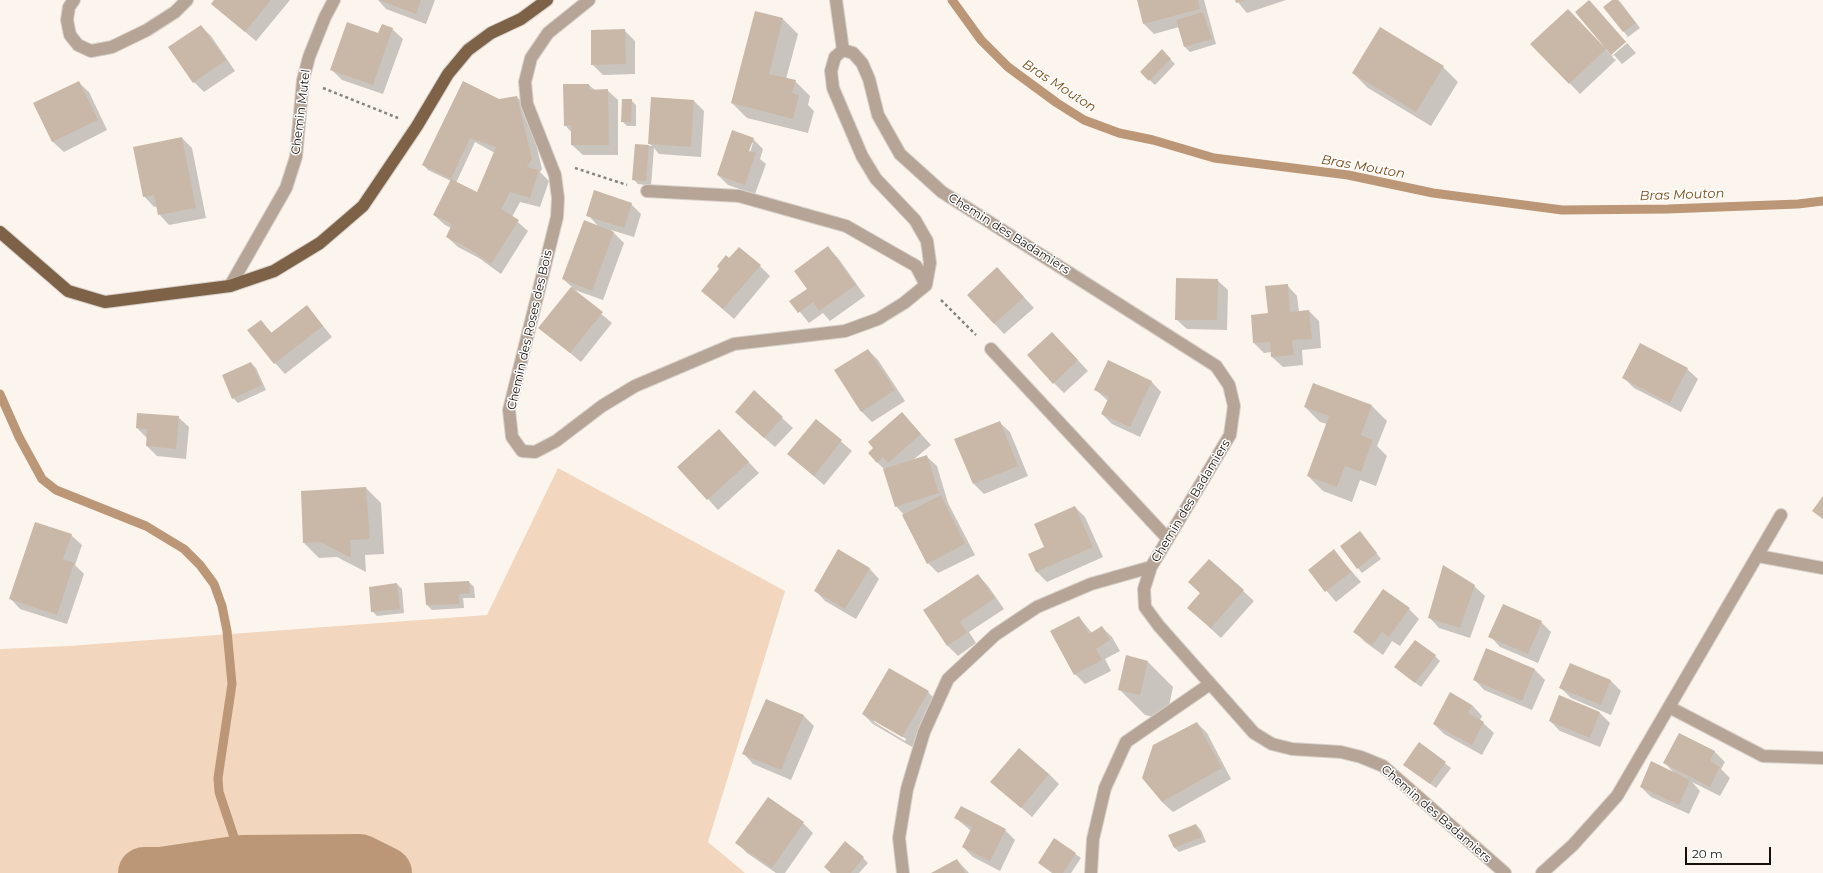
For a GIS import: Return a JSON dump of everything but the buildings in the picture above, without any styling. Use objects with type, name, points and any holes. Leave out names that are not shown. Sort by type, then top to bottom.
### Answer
[{"type":"main road","points":[[0,232],[68,291],[105,302],[230,286],[274,271],[320,243],[363,206],[417,126],[448,74],[468,50],[491,34],[521,19],[547,0]]},
{"type":"street","points":[[74,0],[69,7],[66,20],[70,35],[78,45],[91,51],[112,47],[147,30],[175,12],[187,0]]},
{"type":"street","name":"Chemin Mutel","points":[[230,286],[286,188],[296,158],[303,80],[309,57],[325,17],[334,0]]},
{"type":"street","name":"Chemin des Roses des Bois","points":[[589,0],[548,33],[531,58],[525,82],[527,104],[555,175],[557,218],[509,410],[512,437],[522,451],[535,452],[556,441],[602,406],[635,386],[734,344],[845,331],[878,319],[904,304],[926,285]]},
{"type":"street","points":[[836,0],[843,50],[835,57],[831,71],[833,88],[862,156],[876,179],[915,220],[927,241],[930,263],[926,285]]},
{"type":"street","name":"Chemin des Badamiers","points":[[843,50],[853,53],[862,63],[869,79],[878,116],[900,154],[942,192],[1216,366],[1229,385],[1234,406],[1230,435],[1151,567],[1144,589],[1145,607],[1159,626],[1254,734],[1272,744],[1292,750],[1341,752],[1361,757],[1383,766],[1505,873]]},
{"type":"street","points":[[647,191],[739,196],[846,226],[916,266],[926,285]]},
{"type":"street","points":[[991,349],[1168,539]]},
{"type":"street","points":[[1542,873],[1573,845],[1617,796],[1758,556],[1781,514]]},
{"type":"street","points":[[1758,556],[1823,568]]},
{"type":"street","points":[[903,873],[899,838],[907,789],[924,732],[948,679],[995,635],[1036,608],[1091,584],[1151,567]]},
{"type":"street","points":[[1091,873],[1093,839],[1105,788],[1126,742],[1210,684]]},
{"type":"street","points":[[1669,707],[1763,756],[1823,758]]},
{"type":"path","points":[[303,80],[417,126]]},
{"type":"path","points":[[550,160],[647,191]]},
{"type":"path","points":[[926,285],[991,349]]},
{"type":"shaded area","points":[[558,468],[785,591],[708,842],[745,873],[0,873],[0,649],[69,646],[487,615]]},
{"type":"waterway","name":"Bras Mouton","points":[[952,0],[981,40],[1008,67],[1057,103],[1084,120],[1119,133],[1153,140],[1214,158],[1348,175],[1433,193],[1562,210],[1668,209],[1798,204],[1823,201]]},
{"type":"waterway","points":[[0,394],[19,437],[42,479],[56,490],[146,526],[184,549],[200,565],[214,584],[222,606],[227,631],[232,684],[218,778],[219,792],[242,861]]},
{"type":"waterway","points":[[144,873],[161,873],[242,861],[360,860],[386,873]]}]
